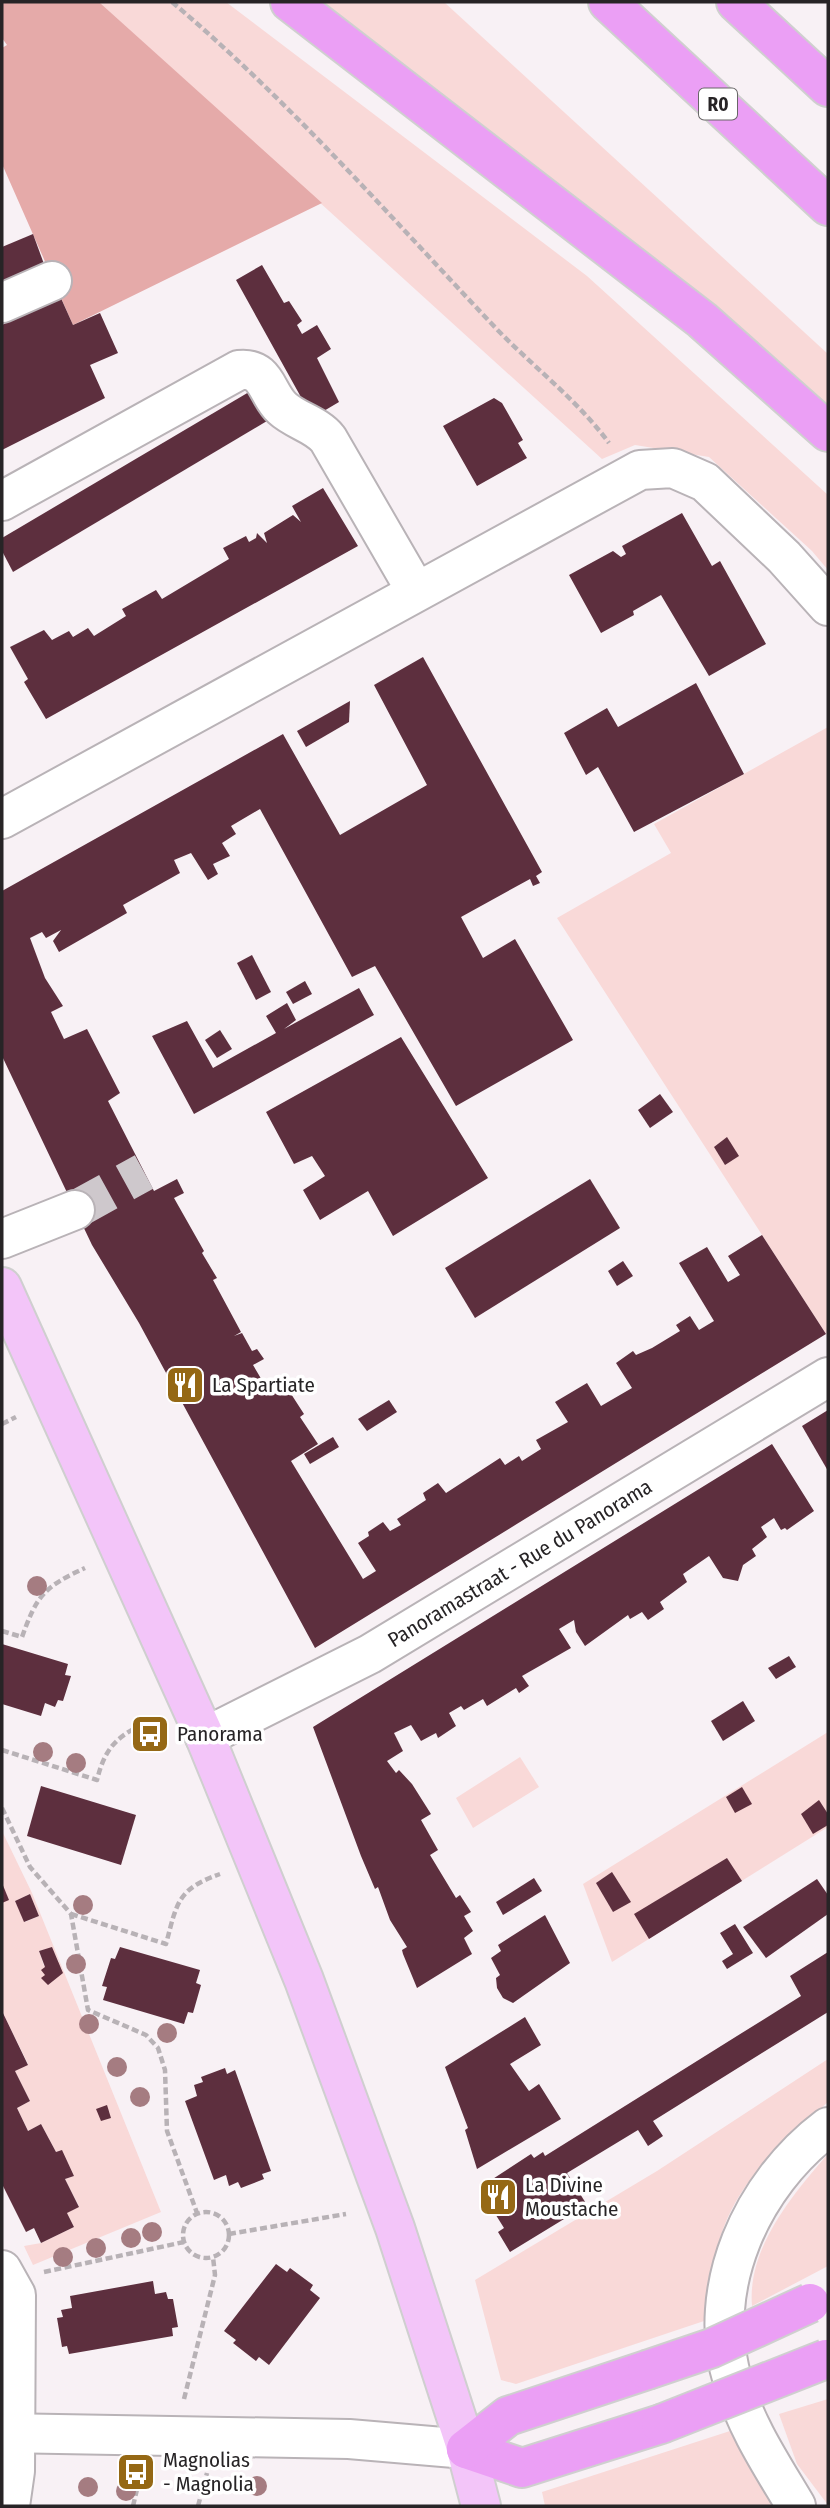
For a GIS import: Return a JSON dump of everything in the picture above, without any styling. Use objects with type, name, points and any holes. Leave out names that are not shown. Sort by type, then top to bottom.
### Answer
[{"type":"highway","points":[[290,2],[702,320],[828,432]]},
{"type":"highway","name":"R0","points":[[608,2],[828,206]]},
{"type":"highway","points":[[736,2],[828,88]]},
{"type":"highway","points":[[466,2449],[508,2416],[712,2348],[819,2298]]},
{"type":"highway","points":[[466,2449],[522,2468],[662,2424],[827,2359]]},
{"type":"main road","points":[[2,1287],[205,1737],[336,2063],[395,2228],[466,2449],[481,2506]]},
{"type":"street","points":[[2,303],[52,281]]},
{"type":"street","points":[[2,501],[239,370],[254,371],[264,380],[284,410],[326,436],[416,591]]},
{"type":"street","points":[[2,819],[629,474],[651,467],[673,468],[705,482],[785,557],[828,606]]},
{"type":"street","points":[[2,1240],[75,1210]]},
{"type":"street","name":"Panoramastraat - Rue du Panorama","points":[[205,1737],[370,1654],[828,1377]]},
{"type":"street","points":[[796,2506],[756,2437],[733,2382],[725,2336],[726,2302],[732,2265],[761,2199],[803,2148],[828,2127]]},
{"type":"street","points":[[2,2270],[16,2295],[8,2433],[10,2506]]},
{"type":"street","points":[[8,2433],[349,2439],[466,2449]]},
{"type":"path","points":[[172,2],[344,165],[493,325],[574,400],[603,434],[629,474]]},
{"type":"path","points":[[2,1424],[16,1417]]},
{"type":"path","points":[[2,1631],[22,1637],[34,1603],[43,1591],[85,1569]]},
{"type":"path","points":[[2,1750],[97,1780],[102,1757],[123,1733],[154,1719]]},
{"type":"path","points":[[2,1808],[30,1867],[71,1914],[88,2010],[146,2035],[158,2048],[165,2070],[167,2131],[197,2213]]},
{"type":"path","points":[[71,1914],[166,1944],[175,1908],[194,1884],[220,1874]]},
{"type":"path","points":[[207,2211],[220,2216],[229,2234],[225,2248],[214,2257],[199,2257],[184,2242],[184,2227],[197,2213],[207,2211]]},
{"type":"path","points":[[229,2234],[346,2214]]},
{"type":"path","points":[[42,2273],[184,2242]]},
{"type":"path","points":[[183,2400],[215,2275],[214,2257]]},
{"type":"path","points":[[134,2506],[142,2469]]},
{"type":"path","points":[[198,2506],[207,2470]]},
{"type":"shaded area","points":[[2,2],[99,2],[322,203],[73,325],[2,164],[2,48],[7,45],[2,38]]},
{"type":"shaded area","points":[[99,2],[226,2],[587,276],[828,495],[828,570],[812,551],[709,457],[635,445],[602,459]]},
{"type":"shaded area","points":[[320,2],[444,2],[828,354],[828,408]]},
{"type":"shaded area","points":[[828,727],[826,1334],[557,918],[671,853],[654,824]]},
{"type":"shaded area","points":[[828,1732],[828,1827],[612,1962],[583,1884]]},
{"type":"shaded area","points":[[520,1757],[539,1787],[473,1828],[456,1798]]},
{"type":"shaded area","points":[[2,1831],[32,1893],[161,2212],[33,2265],[24,2246],[41,2243],[74,2227],[67,2213],[79,2206],[65,2179],[74,2176],[62,2151],[56,2152],[41,2124],[28,2131],[17,2108],[30,2101],[15,2071],[28,2064],[2,2011]],"holes":[[[30,1894],[39,1916],[25,1922],[15,1901]],[[52,1948],[59,1962],[44,1966],[39,1951]]]},
{"type":"shaded area","points":[[828,2059],[828,2102],[756,2172],[726,2221],[710,2282],[707,2320],[516,2384],[501,2380],[475,2280],[657,2171]]},
{"type":"shaded area","points":[[828,2154],[828,2266],[752,2306],[752,2284],[757,2263],[775,2223]]},
{"type":"shaded area","points":[[828,2399],[828,2505],[797,2464],[779,2414]]},
{"type":"shaded area","points":[[730,2431],[776,2506],[545,2506],[542,2492]]},
{"type":"building","points":[[33,234],[44,264],[2,282],[2,247]]},
{"type":"building","points":[[262,265],[284,303],[289,301],[302,321],[297,325],[302,334],[317,325],[331,349],[317,358],[339,402],[317,415],[307,408],[236,280]]},
{"type":"building","points":[[60,296],[73,325],[100,313],[118,353],[90,365],[105,398],[2,450],[2,325]]},
{"type":"building","points":[[249,392],[267,421],[13,572],[2,551],[2,538]]},
{"type":"building","points":[[494,398],[502,403],[523,440],[518,443],[527,458],[477,486],[443,426]]},
{"type":"building","points":[[323,488],[358,546],[46,719],[24,682],[28,679],[10,647],[44,630],[52,640],[69,631],[73,637],[88,628],[94,636],[126,616],[122,609],[156,590],[162,599],[229,559],[223,548],[246,536],[249,542],[256,538],[257,533],[267,543],[264,533],[293,515],[301,522],[292,506]]},
{"type":"building","points":[[682,513],[712,566],[720,561],[766,644],[709,676],[661,595],[633,611],[634,615],[601,633],[569,575],[613,551],[621,557],[626,554],[622,546]]},
{"type":"building","points":[[423,657],[542,872],[536,876],[540,883],[533,886],[530,879],[461,917],[483,958],[515,939],[573,1040],[456,1106],[375,966],[352,977],[260,809],[231,826],[236,834],[222,843],[230,856],[213,864],[218,874],[208,880],[191,853],[174,860],[180,873],[123,905],[127,913],[59,952],[53,941],[61,930],[46,938],[42,932],[30,938],[45,978],[63,1006],[51,1012],[64,1039],[87,1029],[120,1093],[108,1101],[154,1191],[177,1179],[184,1193],[174,1198],[204,1251],[202,1253],[217,1278],[213,1280],[241,1332],[234,1336],[242,1333],[252,1351],[257,1349],[264,1359],[253,1365],[269,1392],[284,1383],[304,1414],[300,1417],[318,1444],[291,1461],[363,1579],[376,1571],[358,1543],[369,1536],[368,1532],[383,1522],[390,1531],[401,1525],[397,1519],[426,1500],[423,1493],[438,1483],[446,1493],[500,1458],[505,1465],[519,1456],[522,1461],[541,1449],[536,1440],[568,1422],[555,1402],[587,1383],[601,1406],[632,1388],[616,1363],[633,1351],[636,1355],[680,1331],[676,1325],[690,1316],[699,1330],[714,1321],[679,1263],[707,1247],[728,1282],[740,1275],[728,1256],[762,1235],[826,1334],[315,1648],[139,1323],[92,1245],[2,1056],[2,891],[283,734],[340,835],[427,785],[374,685]]},
{"type":"building","points":[[696,683],[744,774],[634,832],[598,767],[586,775],[564,733],[607,708],[618,727]]},
{"type":"building","points":[[350,701],[349,722],[306,747],[297,731]]},
{"type":"building","points":[[252,955],[271,992],[256,1000],[237,963]]},
{"type":"building","points":[[305,981],[312,994],[293,1004],[286,992]]},
{"type":"building","points":[[359,988],[374,1015],[194,1114],[152,1036],[187,1021],[213,1068],[276,1033],[266,1016],[287,1003],[296,1020],[284,1029]]},
{"type":"building","points":[[220,1030],[232,1049],[217,1058],[205,1040]]},
{"type":"building","points":[[401,1037],[488,1178],[393,1236],[368,1191],[320,1220],[303,1190],[325,1176],[312,1156],[294,1164],[266,1112]]},
{"type":"building","points":[[660,1094],[673,1112],[650,1128],[638,1110]]},
{"type":"building","points":[[727,1137],[739,1156],[725,1165],[714,1147]]},
{"type":"building","points":[[590,1179],[620,1228],[475,1318],[445,1268]]},
{"type":"building","points":[[623,1261],[633,1276],[617,1286],[608,1271]]},
{"type":"building","points":[[389,1400],[397,1412],[367,1431],[358,1419]]},
{"type":"building","points":[[828,1410],[828,1471],[802,1426]]},
{"type":"building","points":[[333,1437],[339,1447],[310,1464],[304,1454]]},
{"type":"building","points":[[772,1444],[814,1511],[787,1530],[781,1530],[774,1518],[761,1527],[767,1537],[752,1549],[756,1556],[743,1565],[738,1581],[723,1578],[709,1556],[683,1574],[687,1582],[660,1602],[664,1609],[648,1620],[642,1612],[630,1619],[628,1615],[585,1646],[576,1632],[574,1620],[559,1629],[571,1648],[522,1676],[529,1686],[519,1693],[516,1688],[487,1706],[483,1699],[464,1710],[461,1706],[449,1713],[456,1726],[438,1738],[436,1733],[421,1741],[411,1725],[394,1733],[403,1751],[387,1761],[396,1773],[399,1770],[412,1784],[431,1814],[421,1820],[438,1850],[430,1855],[456,1898],[460,1895],[471,1912],[464,1916],[473,1931],[464,1938],[472,1954],[417,1988],[402,1950],[407,1947],[390,1920],[378,1887],[375,1889],[313,1727]]},
{"type":"building","points":[[2,1644],[68,1664],[65,1675],[71,1676],[63,1701],[58,1700],[55,1707],[45,1703],[41,1716],[2,1704]]},
{"type":"building","points":[[789,1656],[796,1667],[776,1679],[768,1668]]},
{"type":"building","points":[[743,1701],[755,1721],[723,1741],[711,1721]]},
{"type":"building","points":[[41,1786],[136,1815],[121,1865],[27,1836]]},
{"type":"building","points":[[742,1787],[752,1804],[735,1813],[726,1797]]},
{"type":"building","points":[[819,1800],[828,1814],[828,1825],[813,1834],[801,1814]]},
{"type":"building","points":[[727,1858],[742,1881],[649,1939],[634,1914]]},
{"type":"building","points":[[612,1872],[631,1902],[613,1912],[596,1883]]},
{"type":"building","points":[[534,1878],[542,1891],[503,1915],[496,1902]]},
{"type":"building","points":[[817,1879],[828,1895],[828,1914],[766,1958],[743,1927]]},
{"type":"building","points":[[2,1883],[9,1900],[2,1903]]},
{"type":"building","points":[[30,1894],[39,1916],[24,1922],[15,1901]]},
{"type":"building","points":[[545,1915],[570,1963],[513,2003],[503,1998],[497,1988],[496,1978],[500,1975],[491,1958],[501,1951],[498,1945]]},
{"type":"building","points":[[735,1924],[753,1953],[727,1969],[722,1961],[733,1954],[720,1933]]},
{"type":"building","points":[[52,1947],[63,1973],[48,1985],[41,1978],[45,1975],[41,1970],[45,1967],[39,1951]]},
{"type":"building","points":[[120,1947],[200,1970],[196,1983],[201,1985],[193,2013],[188,2012],[184,2024],[103,2000],[107,1987],[102,1986],[111,1958],[115,1959]]},
{"type":"building","points":[[828,1952],[828,2012],[653,2121],[663,2136],[648,2146],[638,2130],[567,2173],[587,2205],[510,2252],[498,2232],[504,2228],[484,2196],[485,2184],[531,2154],[534,2158],[543,2152],[545,2156],[801,1996],[790,1976]]},
{"type":"building","points":[[2,2011],[28,2065],[15,2071],[30,2101],[17,2108],[28,2131],[41,2124],[56,2152],[62,2150],[74,2176],[65,2179],[79,2207],[67,2213],[74,2227],[41,2243],[34,2228],[26,2232],[2,2184]]},
{"type":"building","points":[[525,2017],[541,2045],[510,2064],[529,2091],[539,2084],[561,2119],[477,2169],[465,2130],[468,2128],[445,2067]]},
{"type":"building","points":[[225,2068],[227,2074],[235,2070],[271,2171],[262,2174],[264,2179],[241,2188],[238,2182],[229,2186],[226,2175],[214,2180],[185,2101],[197,2096],[194,2085],[203,2082],[201,2077]]},
{"type":"building","points":[[107,2105],[111,2118],[101,2121],[96,2109]]},
{"type":"building","points":[[276,2264],[287,2272],[290,2268],[313,2285],[310,2290],[320,2298],[269,2365],[259,2357],[256,2361],[233,2343],[236,2340],[224,2331]]},
{"type":"building","points":[[153,2281],[155,2294],[166,2292],[168,2299],[173,2299],[178,2327],[172,2328],[173,2336],[69,2354],[67,2346],[62,2347],[57,2318],[63,2317],[61,2310],[72,2308],[70,2296]]},
{"type":"tunnel","points":[[75,1210],[144,1172]]},
{"type":"place","name":"La Spartiate","points":[[185,1385]]},
{"type":"place","name":"Panorama","points":[[150,1734]]},
{"type":"place","name":"La Divine Moustache","points":[[498,2197]]},
{"type":"place","name":"Magnolias - Magnolia","points":[[136,2472]]}]
